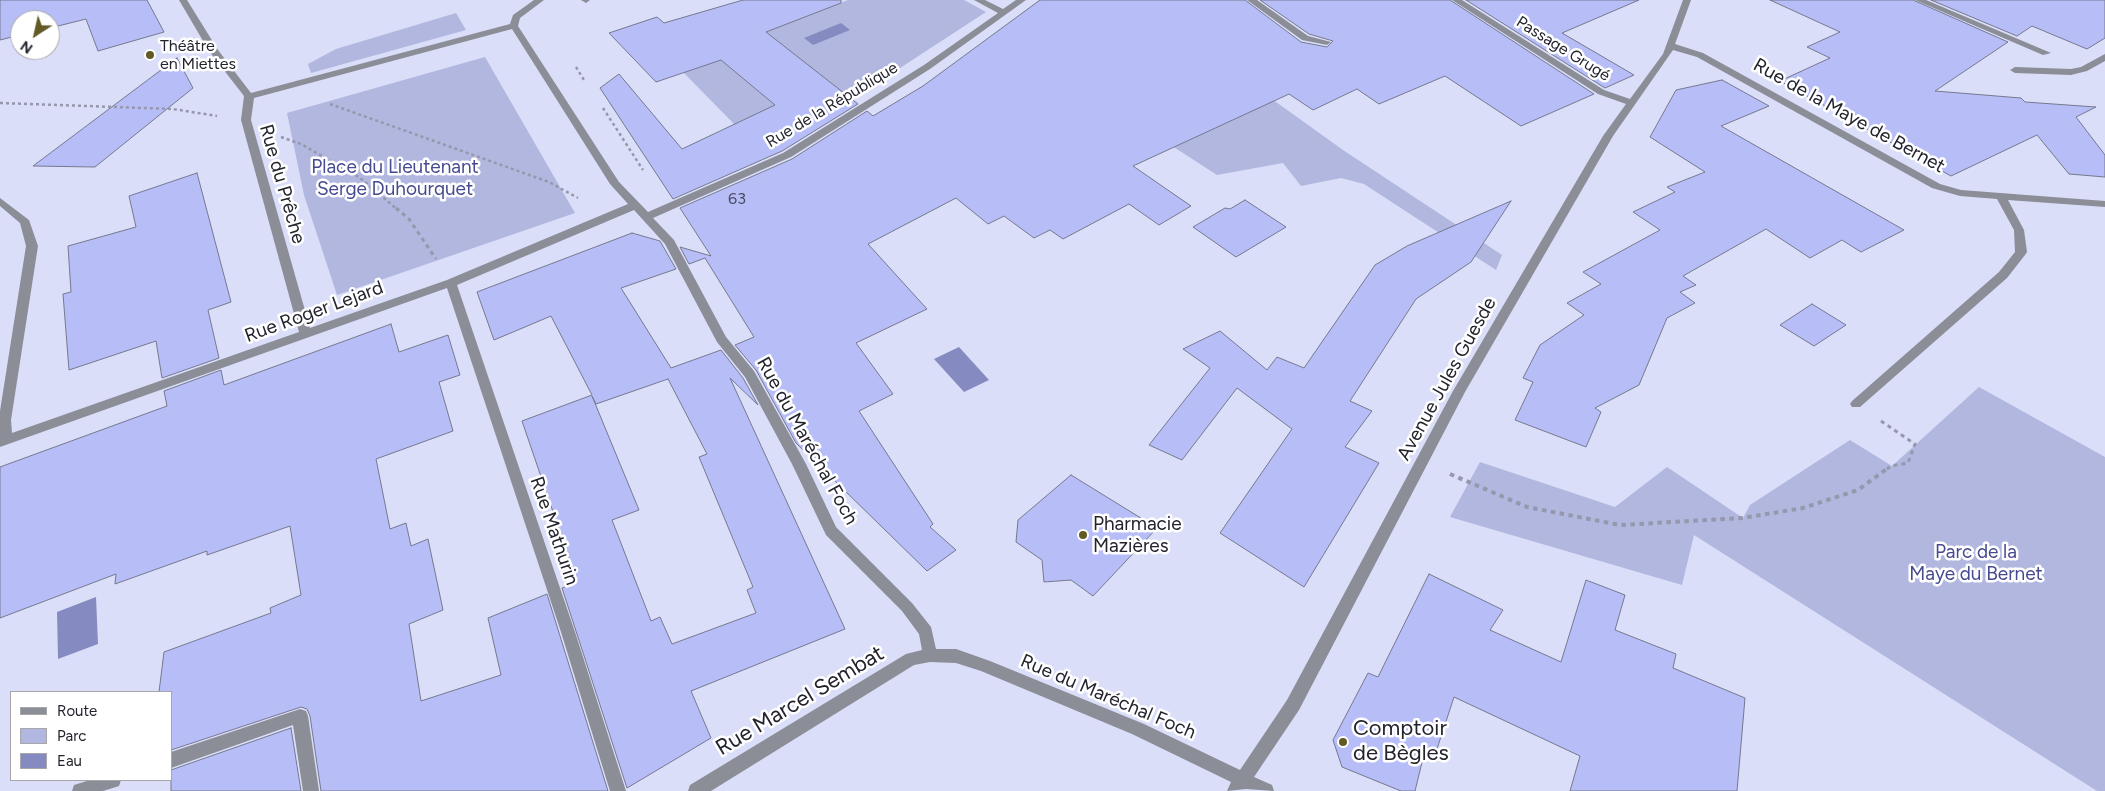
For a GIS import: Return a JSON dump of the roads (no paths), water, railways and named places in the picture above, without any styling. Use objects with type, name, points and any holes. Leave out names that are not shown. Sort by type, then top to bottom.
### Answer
[{"type":"street","points":[[183,0],[214,51],[249,96],[514,26]]},
{"type":"street","points":[[540,0],[516,17],[514,26],[615,184],[636,205]]},
{"type":"street","points":[[978,0],[1004,13]]},
{"type":"street","name":"Rue de la République","points":[[647,217],[787,155],[928,68],[1022,0]]},
{"type":"street","points":[[1251,0],[1305,38],[1327,42]]},
{"type":"street","name":"Passage Grugé","points":[[1456,0],[1601,92],[1633,103]]},
{"type":"street","name":"Avenue Jules Guesde","points":[[1239,785],[1294,706],[1459,391],[1608,136],[1633,103],[1671,46],[1687,0]]},
{"type":"street","points":[[1920,0],[2046,53]]},
{"type":"street","name":"Rue de la Maye de Bernet","points":[[1671,46],[1700,55],[1936,186],[1960,193],[2105,204]]},
{"type":"street","points":[[2015,70],[2071,72],[2084,69],[2105,57]]},
{"type":"street","name":"Rue du Prêche","points":[[249,96],[246,120],[306,335]]},
{"type":"street","points":[[1856,404],[2003,275],[2021,252],[2019,230],[2001,197]]},
{"type":"street","points":[[0,201],[25,222],[32,246],[3,441]]},
{"type":"street","name":"Rue du Maréchal Foch","points":[[636,205],[670,242],[721,340],[750,374],[799,464],[831,531],[907,607],[926,632],[930,655],[956,656],[985,666],[1138,729],[1239,785],[1266,791]]},
{"type":"street","name":"Rue Roger Lejard","points":[[3,441],[450,283],[636,205]]},
{"type":"street","name":"Rue Mathurin","points":[[450,283],[568,632],[618,791]]},
{"type":"street","name":"Rue Marcel Sembat","points":[[696,791],[911,659],[930,655]]},
{"type":"street","points":[[172,760],[300,716],[311,791]]},
{"type":"street","points":[[80,791],[110,781]]},
{"type":"water","points":[[841,23],[850,30],[813,45],[804,38]]},
{"type":"water","points":[[959,347],[989,380],[964,392],[934,359]]},
{"type":"water","points":[[96,597],[98,644],[58,659],[57,612]]},
{"type":"place","name":"Théâtre en Miettes","points":[[150,55]]},
{"type":"place","name":"Pharmacie Mazières","points":[[1083,535]]},
{"type":"place","name":"Comptoir de Bègles","points":[[1343,742]]},
{"type":"park label","name":"Place du Lieutenant Serge Duhourquet","points":[[395,178]]},
{"type":"park label","name":"Parc de la Maye du Bernet","points":[[1976,563]]}]
